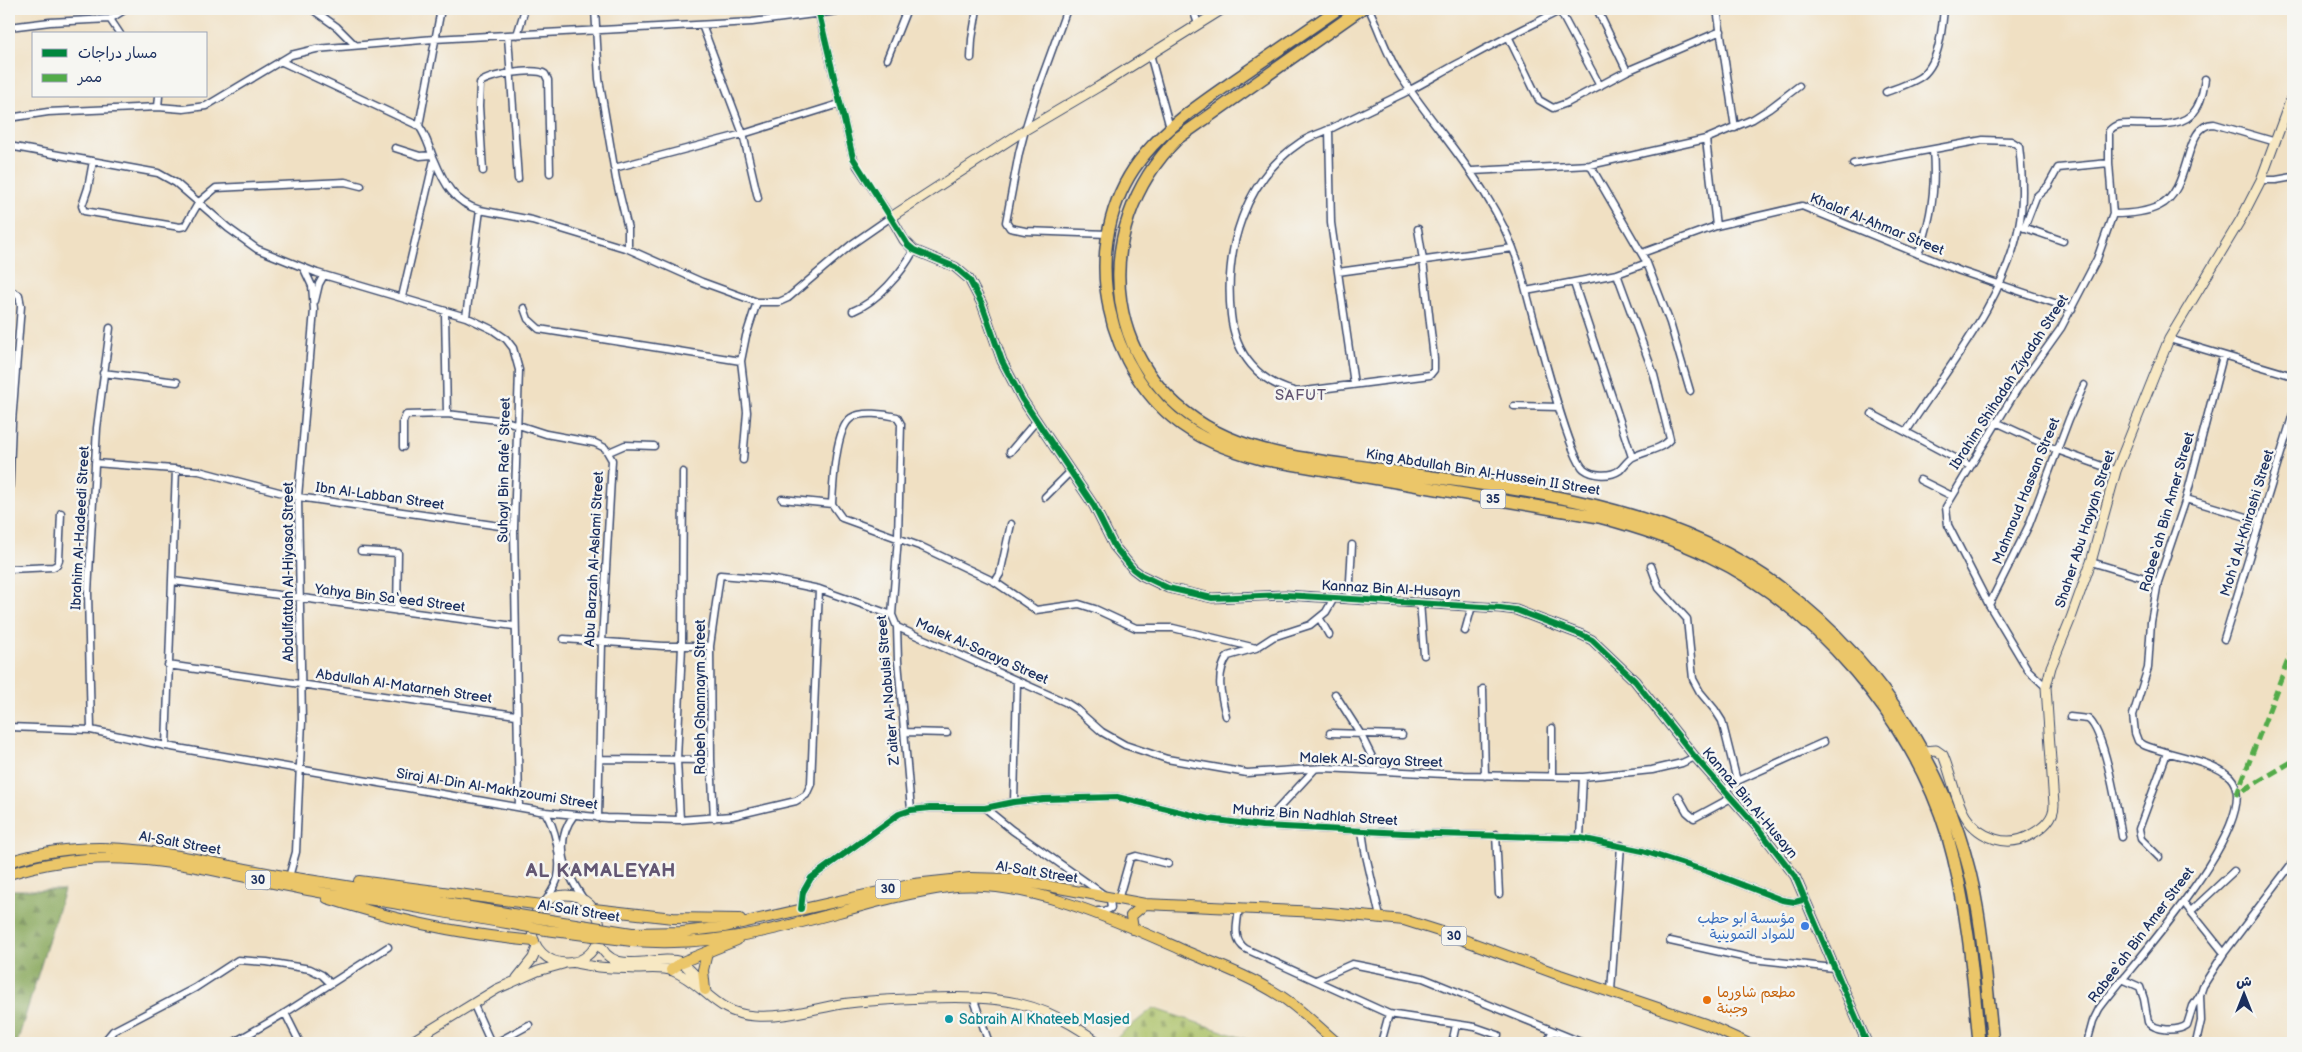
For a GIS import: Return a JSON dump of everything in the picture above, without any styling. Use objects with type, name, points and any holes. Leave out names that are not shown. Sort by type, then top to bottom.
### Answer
[{"type":"highway","name":"King Abdullah Bin Al-Hussein II Street","points":[[1338,9],[1170,128],[1144,155],[1135,168],[1116,205],[1108,234],[1105,264],[1107,295],[1115,331],[1123,350],[1151,396],[1174,419],[1204,438],[1227,449],[1261,459],[1577,512],[1650,531],[1711,557],[1740,573],[1773,596],[1817,633],[1851,666],[1874,695],[1912,750],[1928,784],[1947,832],[1960,888],[1969,937],[1979,1043]]},
{"type":"highway","name":"King Abdullah Bin Al-Hussein II Street","points":[[1361,9],[1178,138],[1151,169],[1133,202],[1127,218],[1118,258],[1120,298],[1128,332],[1136,349],[1158,383],[1175,403],[1196,420],[1230,439],[1328,462],[1492,487],[1604,507],[1678,531],[1706,543],[1760,572],[1802,604],[1856,656],[1881,686],[1924,751],[1940,785],[1960,836],[1978,910],[1993,1043]]},
{"type":"highway","points":[[1325,18],[1326,28],[1332,29]]},
{"type":"main road","name":"Al-Salt Street","points":[[9,862],[36,854],[69,849],[129,848],[323,881],[507,918]]},
{"type":"main road","name":"Al-Salt Street","points":[[9,874],[51,862],[78,858],[132,858],[198,868],[310,891],[632,937],[686,942],[761,932],[895,898],[972,885],[996,886],[1027,892],[1133,929]]},
{"type":"main road","name":"Al-Salt Street","points":[[632,937],[701,930],[914,884],[970,878],[1010,879],[1145,904]]},
{"type":"main road","points":[[323,881],[352,880],[543,903]]},
{"type":"main road","points":[[310,891],[402,919],[535,944]]},
{"type":"main road","name":"30","points":[[1145,904],[1239,907],[1380,917],[1423,925],[1560,975],[1705,1024],[1747,1043]]},
{"type":"main road","points":[[1133,929],[1131,916],[1145,904]]},
{"type":"main road","points":[[594,909],[673,918],[753,920]]},
{"type":"main road","name":"30","points":[[1133,929],[1257,982],[1299,1010],[1337,1043]]},
{"type":"main road","points":[[671,970],[682,962],[761,932]]},
{"type":"main road","points":[[707,952],[702,970],[707,993]]},
{"type":"street","points":[[9,27],[50,22],[110,19],[126,9]]},
{"type":"street","points":[[312,9],[354,44]]},
{"type":"street","points":[[419,126],[440,9]]},
{"type":"street","points":[[517,35],[525,9]]},
{"type":"street","points":[[594,9],[599,79],[614,168],[628,229],[628,249]]},
{"type":"street","points":[[9,118],[48,112],[158,107],[183,109],[206,106],[280,61],[299,52],[354,44],[752,22],[818,10],[853,9]]},
{"type":"street","points":[[887,59],[907,9]]},
{"type":"street","points":[[971,58],[977,9]]},
{"type":"street","points":[[1067,9],[1041,79],[1025,130],[1006,216],[1007,226],[1014,230],[1025,231],[1108,234]]},
{"type":"street","points":[[1192,9],[1198,24]]},
{"type":"street","points":[[280,61],[419,126],[427,138],[433,158],[455,198],[465,205],[480,210],[532,220],[628,249],[702,282],[758,302],[778,302],[788,298],[852,244],[891,217],[1025,130],[1223,9]]},
{"type":"street","points":[[1369,9],[1389,57],[1411,90],[1472,171],[1501,222],[1513,248],[1559,407],[1575,454],[1584,468],[1607,475],[1619,470],[1632,457],[1668,443],[1670,437],[1654,375],[1617,274]]},
{"type":"street","points":[[1597,9],[1627,72]]},
{"type":"street","points":[[1717,9],[1734,128]]},
{"type":"street","points":[[1886,92],[1921,77],[1929,69],[1936,52],[1944,9]]},
{"type":"street","points":[[818,10],[839,104],[855,162],[891,217]]},
{"type":"street","points":[[1418,228],[1434,370],[1430,375],[1297,392],[1284,389],[1264,378],[1244,355],[1235,333],[1230,305],[1237,229],[1250,197],[1267,172],[1287,152],[1303,141],[1411,90],[1508,36],[1561,10],[1600,86]]},
{"type":"street","points":[[110,19],[119,32]]},
{"type":"street","points":[[702,25],[743,134],[758,198]]},
{"type":"street","points":[[1508,36],[1539,100],[1546,106],[1553,108],[1559,107],[1627,72],[1721,31]]},
{"type":"street","points":[[508,36],[518,179]]},
{"type":"street","points":[[1150,54],[1170,128]]},
{"type":"street","points":[[483,171],[479,86],[482,80],[511,73],[540,71],[547,76],[550,173]]},
{"type":"street","name":"Ibrahim Shihadah Ziyadah Street","points":[[2046,687],[2028,670],[1989,605],[1948,525],[1946,507],[1996,422],[2053,341],[2093,267],[2113,214],[2107,136],[2111,128],[2118,124],[2181,121],[2192,115],[2201,98],[2205,79]]},
{"type":"street","points":[[1472,171],[1590,165],[1706,139],[1734,128],[1769,109],[1799,86]]},
{"type":"street","name":"Shaher Abu Hayyah Street","points":[[1924,751],[1936,750],[1943,755],[1964,815],[1972,828],[1997,840],[2013,841],[2029,836],[2045,824],[2054,810],[2046,687],[2051,667],[2091,562],[2116,471],[2169,339],[2230,239],[2261,180],[2289,111],[2293,93]]},
{"type":"street","points":[[158,107],[159,98]]},
{"type":"street","points":[[614,168],[743,134],[839,104]]},
{"type":"street","points":[[2113,214],[2146,211],[2159,206],[2171,198],[2182,180],[2198,131],[2207,124],[2214,124],[2276,142]]},
{"type":"street","points":[[1330,129],[1331,223],[1354,384]]},
{"type":"street","points":[[1706,139],[1716,226]]},
{"type":"street","points":[[1853,164],[1983,140],[2017,143],[2022,202],[2021,227]]},
{"type":"street","points":[[9,146],[158,173],[176,183],[244,241],[257,249],[321,274],[314,310]]},
{"type":"street","points":[[395,148],[433,158]]},
{"type":"street","points":[[1918,254],[1928,230],[1931,214],[1935,167],[1933,150]]},
{"type":"street","points":[[402,298],[433,158]]},
{"type":"street","points":[[93,162],[82,206],[87,213],[180,227],[185,226],[199,202],[216,188],[345,182],[361,186]]},
{"type":"street","points":[[1906,432],[1968,339],[1999,285],[2021,227],[2038,194],[2048,186],[2058,168],[2063,166],[2109,163]]},
{"type":"street","points":[[1590,165],[1647,263],[1670,323],[1690,391]]},
{"type":"street","points":[[2261,180],[2293,177]]},
{"type":"street","name":"Khalaf Al-Ahmar Street","points":[[1642,253],[1716,226],[1802,206],[1999,285],[2072,309]]},
{"type":"street","points":[[466,317],[480,210]]},
{"type":"street","name":"Kannaz Bin Al-Husayn","points":[[891,217],[904,240],[914,250],[949,264],[969,279],[982,304],[1002,361],[1022,399],[1094,506],[1114,546],[1141,575],[1168,588],[1212,598],[1285,595],[1420,602],[1516,610],[1592,640],[1636,681],[1696,757],[1788,866],[1806,899],[1867,1043]]},
{"type":"street","points":[[2021,227],[2063,241]]},
{"type":"street","points":[[1338,272],[1513,248]]},
{"type":"street","points":[[852,311],[865,306],[886,287],[906,264],[914,250]]},
{"type":"street","points":[[1526,292],[1617,274],[1647,263]]},
{"type":"street","name":"Abdulfattah Al-Hiyasat Street","points":[[289,876],[296,852],[300,768],[301,684],[298,599],[298,497],[314,310],[312,286],[304,268]]},
{"type":"street","name":"Suhayl Bin Rafe‘ Street","points":[[321,274],[466,317],[506,338],[513,348],[518,365],[514,528],[514,626],[519,807]]},
{"type":"street","points":[[1574,283],[1632,457]]},
{"type":"street","points":[[9,290],[19,295],[21,306],[12,422],[9,500]]},
{"type":"street","points":[[743,460],[747,412],[741,361],[746,336],[758,302]]},
{"type":"street","points":[[524,308],[528,319],[539,329],[741,361]]},
{"type":"street","points":[[445,312],[447,414]]},
{"type":"street","name":"Ibrahim Al-Hadeedi Street","points":[[91,730],[88,593],[97,428],[110,328]]},
{"type":"street","points":[[2169,339],[2293,376]]},
{"type":"street","name":"Rabee‘ah Bin Amer Street","points":[[2087,1043],[2095,1015],[2184,903],[2224,839],[2232,820],[2237,794],[2234,783],[2226,774],[2196,761],[2151,748],[2138,740],[2133,723],[2133,715],[2148,668],[2151,622],[2158,582],[2186,499],[2223,356]]},
{"type":"street","points":[[103,372],[177,382]]},
{"type":"street","name":"Mahmoud Hassan Street","points":[[1989,605],[2028,525],[2084,385]]},
{"type":"street","points":[[1514,406],[1559,407]]},
{"type":"street","name":"Abu Barzah Al-Aslami Street","points":[[403,447],[403,422],[406,415],[447,414],[472,415],[518,424],[546,434],[596,443],[609,452],[612,460],[602,642],[598,818]]},
{"type":"street","points":[[1872,414],[1970,466]]},
{"type":"street","name":"Moh‘d Al-Khirashi Street","points":[[2224,640],[2293,414]]},
{"type":"street","name":"Z‘aiter Al-Nabulsi Street","points":[[832,504],[840,439],[845,424],[856,416],[897,417],[900,420],[902,433],[898,537],[892,614],[897,627],[910,810]]},
{"type":"street","points":[[1010,452],[1037,420]]},
{"type":"street","points":[[1996,422],[2057,450],[2116,471]]},
{"type":"street","points":[[609,452],[625,445],[654,446]]},
{"type":"street","name":"Ibn Al-Labban Street","points":[[96,463],[199,471],[234,478],[298,497],[514,528]]},
{"type":"street","points":[[166,746],[176,469]]},
{"type":"street","points":[[680,820],[677,760],[682,646],[683,472]]},
{"type":"street","points":[[1045,497],[1070,472]]},
{"type":"street","points":[[1920,480],[1952,496]]},
{"type":"street","points":[[782,498],[832,504],[842,518],[898,537],[995,582],[1036,610],[1079,604],[1095,609],[1136,628],[1173,628],[1256,648]]},
{"type":"street","points":[[2186,499],[2260,522]]},
{"type":"street","points":[[9,569],[53,567],[57,565],[59,560],[61,513]]},
{"type":"street","points":[[995,582],[1000,574],[1012,524]]},
{"type":"street","points":[[1349,599],[1352,545]]},
{"type":"street","points":[[361,551],[398,553],[397,611]]},
{"type":"street","points":[[2091,562],[2158,582]]},
{"type":"street","points":[[1651,566],[1659,588],[1687,619],[1693,678],[1700,692],[1722,721],[1736,781]]},
{"type":"street","name":"Rabeh Ghannaym Street","points":[[714,818],[711,760],[710,646],[720,574],[770,579],[819,589],[892,614]]},
{"type":"street","name":"Yahya Bin Sa‘eed Street","points":[[173,581],[514,626]]},
{"type":"street","name":"Siraj Al-Din Al-Makhzoumi Street","points":[[9,727],[91,730],[166,746],[544,812],[598,818],[680,820],[750,813],[801,799],[809,790],[812,776],[819,589]]},
{"type":"street","points":[[1226,716],[1220,678],[1221,667],[1228,656],[1256,648],[1273,637],[1296,631],[1320,619],[1330,607],[1334,598]]},
{"type":"street","points":[[1420,602],[1424,655]]},
{"type":"street","points":[[1465,631],[1472,606]]},
{"type":"street","points":[[1320,619],[1330,635]]},
{"type":"street","name":"Malek Al-Saraya Street","points":[[897,627],[1065,702],[1102,732],[1125,745],[1167,759],[1247,773],[1315,769],[1485,776],[1583,777],[1652,770],[1682,763],[1696,757]]},
{"type":"street","points":[[564,639],[710,646]]},
{"type":"street","name":"Abdullah Al-Matarneh Street","points":[[168,665],[516,715]]},
{"type":"street","points":[[1014,802],[1017,682]]},
{"type":"street","points":[[1483,689],[1485,776]]},
{"type":"street","points":[[1335,694],[1360,733],[1379,771]]},
{"type":"street","points":[[2070,717],[2088,719],[2095,726],[2110,772],[2122,837]]},
{"type":"street","points":[[1552,728],[1552,776]]},
{"type":"street","points":[[905,732],[946,733]]},
{"type":"street","points":[[1330,733],[1402,735]]},
{"type":"street","points":[[1725,790],[1736,781],[1824,742]]},
{"type":"street","points":[[2159,857],[2141,839],[2139,829],[2166,753]]},
{"type":"street","points":[[600,759],[711,760]]},
{"type":"street","points":[[1262,826],[1315,769]]},
{"type":"street","points":[[1580,838],[1583,777]]},
{"type":"street","points":[[1678,796],[1687,812],[1694,818],[1732,798]]},
{"type":"street","name":"Muhriz Bin Nadhlah Street","points":[[802,909],[803,892],[811,878],[899,814],[910,810],[985,808],[1014,802],[1082,797],[1117,797],[1209,819],[1262,826],[1580,838],[1621,845],[1709,872],[1778,899],[1795,902],[1806,899]]},
{"type":"street","points":[[985,808],[1012,830],[1114,899]]},
{"type":"street","points":[[544,812],[554,830],[559,851],[568,873],[584,900],[594,909],[599,924],[598,940],[602,950],[614,960],[682,962],[696,975],[707,993],[716,1003],[728,1010],[739,1014],[755,1016],[792,1014],[869,1000],[973,997],[1010,1001],[1037,1008],[1077,1027],[1099,1043]]},
{"type":"street","points":[[514,982],[528,966],[535,944],[532,922],[558,877],[559,851],[565,830],[574,815]]},
{"type":"street","points":[[1362,831],[1380,917]]},
{"type":"street","points":[[1496,834],[1500,894]]},
{"type":"street","points":[[1611,991],[1621,845]]},
{"type":"street","points":[[1085,911],[1109,910],[1130,858],[1136,856],[1168,864]]},
{"type":"street","points":[[2122,979],[2140,987],[2143,992],[2148,1022],[2156,1027],[2174,1029],[2187,1025],[2192,1006],[2224,953],[2293,862]]},
{"type":"street","points":[[2191,911],[2234,871]]},
{"type":"street","points":[[543,903],[557,896],[568,895],[584,900]]},
{"type":"street","points":[[2184,903],[2224,953]]},
{"type":"street","points":[[1239,907],[1236,933],[1242,947],[1389,1014],[1478,1028],[1498,1035]]},
{"type":"street","points":[[409,1043],[498,989],[538,971],[569,963],[588,954],[598,940]]},
{"type":"street","points":[[1670,942],[1752,959],[1834,968]]},
{"type":"street","points":[[535,944],[547,957],[569,963],[597,968],[663,968],[671,970],[707,993]]},
{"type":"street","points":[[232,1043],[285,1013],[388,946]]},
{"type":"street","points":[[103,1043],[113,1031],[195,988],[238,960],[248,959],[310,970],[322,975],[330,983]]},
{"type":"street","points":[[1316,980],[1352,964],[1388,970],[1436,982],[1552,1032],[1583,1043]]},
{"type":"street","points":[[2196,1043],[2201,1021],[2200,995]]},
{"type":"street","points":[[973,997],[989,1043]]},
{"type":"street","points":[[473,1003],[491,1043]]},
{"type":"street","points":[[285,1013],[300,1043]]},
{"type":"street","points":[[1381,1043],[1389,1014]]},
{"type":"street","points":[[496,1043],[529,1024]]},
{"type":"street","points":[[1452,1043],[1456,1025]]},
{"type":"street","points":[[1547,1043],[1552,1032]]},
{"type":"green space","points":[[9,890],[64,890],[17,1043],[9,1043]]},
{"type":"green space","points":[[1153,1008],[1249,1040],[1250,1043],[1110,1043]]},
{"type":"marked path","points":[[2293,647],[2237,794],[2293,761]]},
{"type":"cycle path","points":[[818,9],[853,158],[908,245],[914,250],[955,267],[969,279],[982,304],[1002,361],[1022,399],[1094,506],[1114,546],[1133,569],[1168,588],[1212,598],[1285,595],[1516,610],[1592,640],[1635,681],[1695,757],[1758,828],[1795,876],[1867,1043]]},
{"type":"cycle path","points":[[801,909],[803,892],[811,878],[899,814],[911,810],[930,808],[985,808],[1014,802],[1044,799],[1117,797],[1209,819],[1262,826],[1404,833],[1580,838],[1643,851],[1709,872],[1782,900],[1795,902],[1806,899]]},
{"type":"place","name":"مؤسسة ابو حطب للمواد التموينية","points":[[1805,926]]},
{"type":"place","name":"مطعم شاورما وجبنة","points":[[1707,1000]]},
{"type":"place","name":"Sabraih Al Khateeb Masjed","points":[[949,1019]]},
{"type":"district","name":"SAFUT","points":[[1301,395]]},
{"type":"district","name":"AL KAMALEYAH","points":[[601,871]]}]
